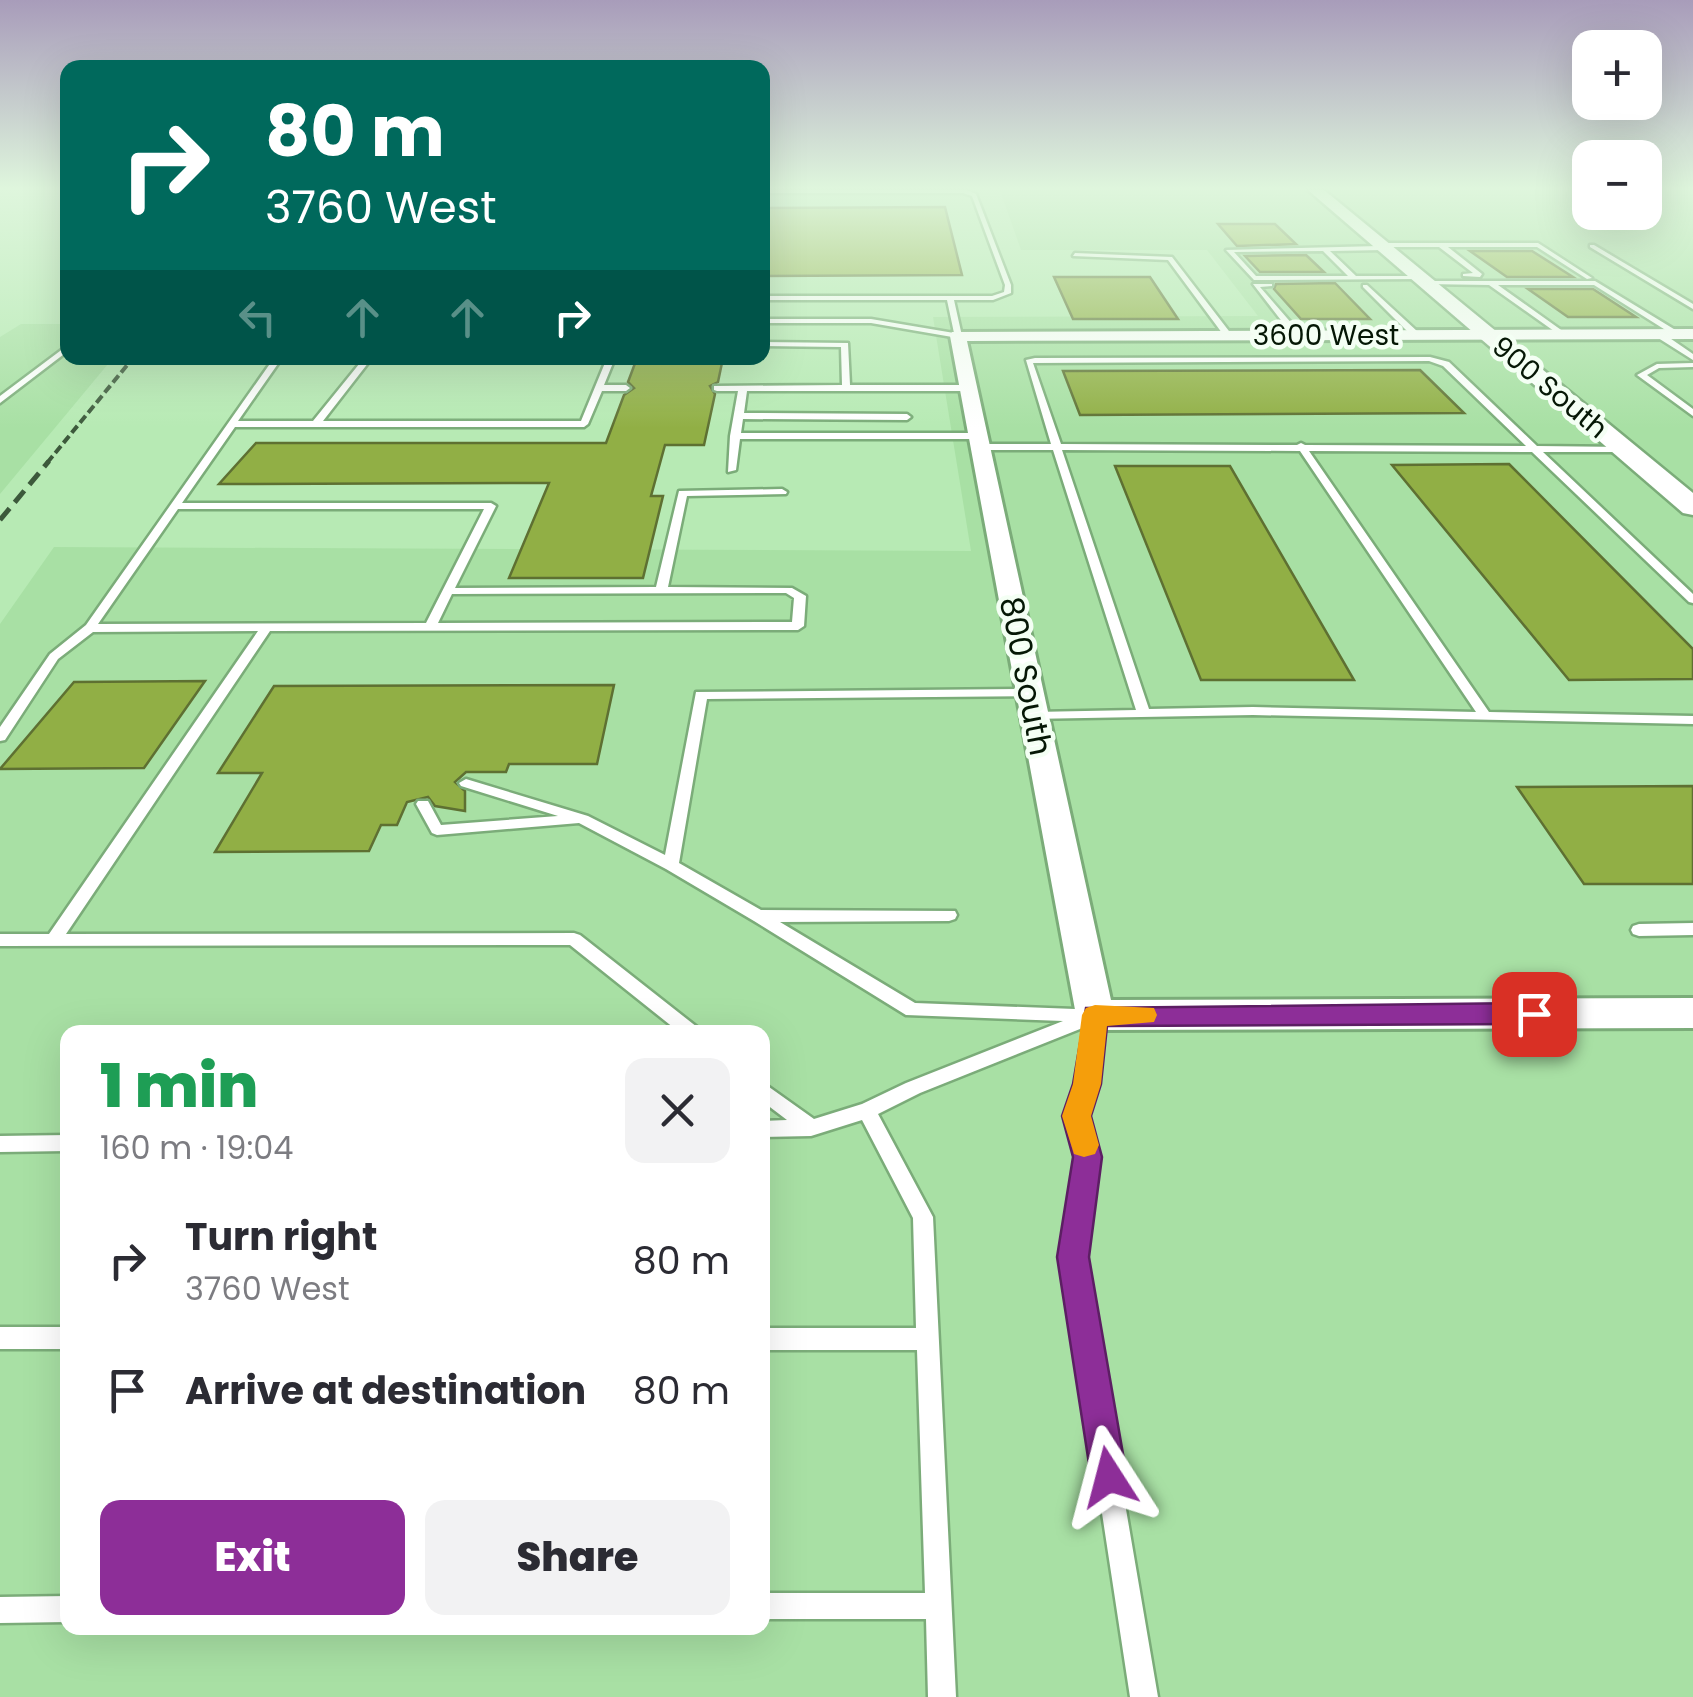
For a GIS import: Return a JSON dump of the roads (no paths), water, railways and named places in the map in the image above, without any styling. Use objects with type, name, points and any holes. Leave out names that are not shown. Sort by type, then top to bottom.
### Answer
[{"type":"street","name":"900 South","points":[[1410,269],[1693,507]]},
{"type":"street","name":"3600 West","points":[[958,336],[1686,334]]},
{"type":"street","name":"800 South","points":[[958,336],[1095,1015]]},
{"type":"street","points":[[1095,1015],[1693,1013]]},
{"type":"lane","points":[[770,298],[993,298],[1006,293],[1008,285],[1002,269]]},
{"type":"lane","points":[[1178,269],[1225,335],[1237,360]]},
{"type":"lane","points":[[1246,269],[1254,278],[1595,283],[1686,334]]},
{"type":"lane","points":[[1345,269],[1354,278]]},
{"type":"lane","points":[[1297,335],[1255,285],[1365,286],[1480,274],[1473,269]]},
{"type":"lane","points":[[1576,269],[1589,278]]},
{"type":"lane","points":[[1631,269],[1691,305]]},
{"type":"lane","points":[[770,321],[871,320],[958,336],[940,279]]},
{"type":"lane","points":[[1490,283],[1562,334]]},
{"type":"lane","points":[[1365,286],[1415,334]]},
{"type":"lane","points":[[1658,334],[1693,362]]},
{"type":"lane","points":[[770,344],[845,345],[846,388]]},
{"type":"lane","points":[[0,400],[60,353]]},
{"type":"lane","points":[[1144,714],[1029,362],[1430,360],[1446,364],[1693,600]]},
{"type":"lane","points":[[1693,362],[1657,366],[1641,375],[1693,413]]},
{"type":"lane","points":[[0,737],[54,658],[90,628],[273,365]]},
{"type":"lane","points":[[316,424],[362,365]]},
{"type":"lane","points":[[232,424],[584,424],[608,365]]},
{"type":"lane","points":[[598,388],[626,388]]},
{"type":"lane","points":[[716,388],[969,388]]},
{"type":"lane","points":[[731,470],[743,388]]},
{"type":"lane","points":[[738,416],[907,416]]},
{"type":"lane","points":[[736,436],[979,442],[1057,448],[1624,449]]},
{"type":"lane","points":[[1301,446],[1484,714]]},
{"type":"lane","points":[[661,590],[684,493],[782,492]]},
{"type":"lane","points":[[175,506],[491,506],[430,627]]},
{"type":"lane","points":[[788,590],[790,576]]},
{"type":"lane","points":[[90,628],[798,626],[800,596],[788,590],[448,591]]},
{"type":"lane","points":[[53,940],[266,628]]},
{"type":"lane","points":[[671,865],[702,695],[1032,704],[1144,714],[1484,714],[1693,720]]},
{"type":"lane","points":[[466,783],[583,819],[671,865],[912,1010],[1095,1015]]},
{"type":"lane","points":[[423,804],[437,830],[583,819]]},
{"type":"lane","points":[[758,916],[948,915]]},
{"type":"lane","points":[[1639,930],[1693,929]]},
{"type":"lane","points":[[0,940],[574,939],[682,1025]]},
{"type":"lane","points":[[770,1129],[810,1128],[867,1111],[913,1088],[1095,1015]]},
{"type":"lane","points":[[1095,1015],[1087,1084],[1077,1116],[1088,1157],[1073,1257],[1144,1697]]},
{"type":"lane","points":[[770,1096],[810,1128]]},
{"type":"lane","points":[[867,1111],[924,1217],[942,1697]]},
{"type":"lane","points":[[0,1144],[60,1142]]},
{"type":"lane","points":[[0,1338],[60,1338]]},
{"type":"lane","points":[[770,1338],[928,1339]]},
{"type":"lane","points":[[770,1606],[939,1606]]},
{"type":"lane","points":[[0,1610],[60,1609]]},
{"type":"railway","points":[[47,463],[127,365]]},
{"type":"railway","points":[[0,520],[49,461]]}]
